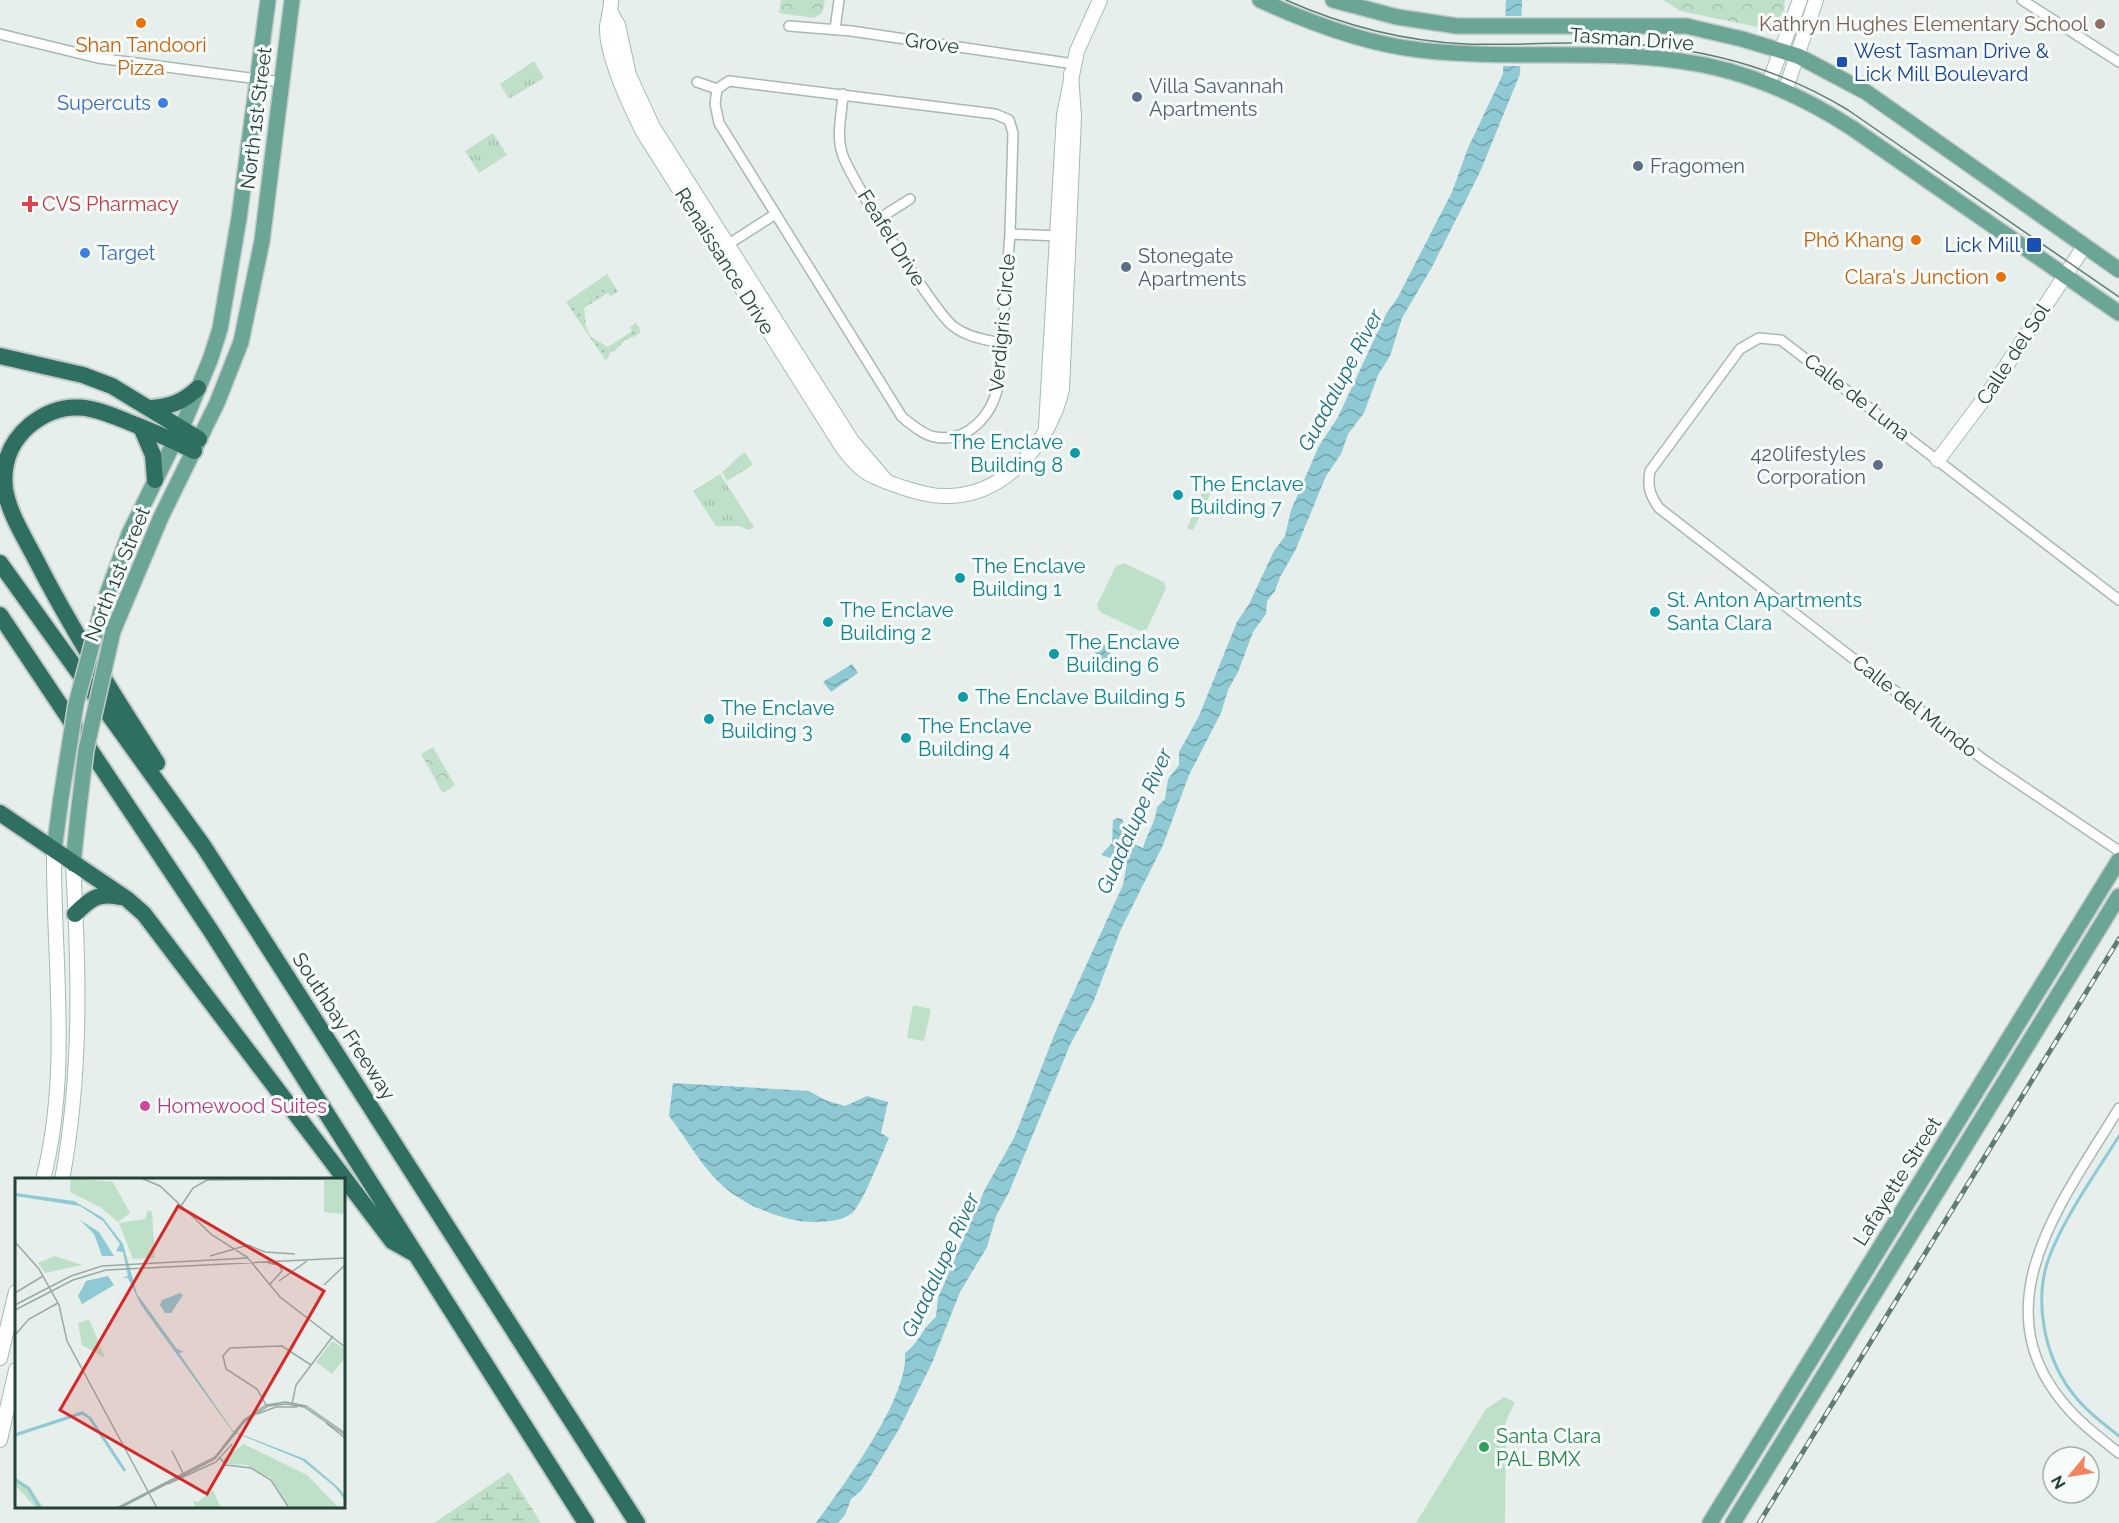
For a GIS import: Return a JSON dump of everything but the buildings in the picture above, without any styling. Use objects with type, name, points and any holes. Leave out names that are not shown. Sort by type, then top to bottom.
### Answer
[{"type":"highway","points":[[0,356],[83,375],[112,386],[150,408],[178,435]]},
{"type":"highway","points":[[150,408],[166,407],[181,402],[198,388]]},
{"type":"highway","points":[[197,445],[178,435],[141,427],[89,407],[58,410],[38,418],[22,431],[11,447],[4,470],[6,492],[15,520],[49,586],[196,824],[204,848]]},
{"type":"highway","points":[[141,427],[153,455],[155,480]]},
{"type":"highway","name":"Southbay Freeway","points":[[0,563],[204,848],[637,1523]]},
{"type":"highway","points":[[0,615],[211,931],[586,1523]]},
{"type":"highway","points":[[0,813],[127,898],[161,934],[345,1178]]},
{"type":"highway","points":[[75,914],[94,896],[108,894],[127,898]]},
{"type":"highway","points":[[345,1179],[392,1241],[418,1256]]},
{"type":"main road","name":"North 1st Street","points":[[54,850],[76,704],[101,611],[120,556],[178,435],[210,360],[223,316],[268,0]]},
{"type":"main road","name":"North 1st Street","points":[[73,864],[88,739],[113,631],[161,517],[227,379],[248,315],[262,241],[292,0]]},
{"type":"main road","name":"Tasman Drive","points":[[1260,0],[1325,27],[1418,50],[1466,54],[1632,56],[1682,61],[1768,85],[1852,128],[2119,313]]},
{"type":"main road","name":"Tasman Drive","points":[[1333,0],[1373,12],[1420,21],[1477,27],[1686,27],[1742,39],[1798,56],[1831,71],[1871,95],[2119,270]]},
{"type":"main road","name":"Lafayette Street","points":[[1710,1523],[2119,860]]},
{"type":"main road","name":"Lafayette Street","points":[[1733,1523],[2119,896]]},
{"type":"street","points":[[835,29],[838,0]]},
{"type":"street","name":"Renaissance Drive","points":[[611,6],[607,28],[619,79],[644,132],[724,247],[852,441],[887,482],[936,496],[952,496],[968,493],[994,483],[1023,462],[1036,448],[1046,429],[1074,117],[1073,69],[1087,24],[1100,0]]},
{"type":"street","points":[[1768,85],[1800,0]]},
{"type":"street","points":[[1785,92],[1816,0]]},
{"type":"street","points":[[2022,0],[2119,62]]},
{"type":"street","name":"Grove","points":[[789,26],[835,29],[1073,69]]},
{"type":"street","points":[[0,34],[89,56],[281,82]]},
{"type":"street","name":"Verdigris Circle","points":[[729,81],[995,114],[1009,120],[1013,133],[1010,234],[995,402],[983,421],[958,436],[934,437],[916,428],[902,417],[718,123],[715,104],[717,89],[729,81]]},
{"type":"street","points":[[697,82],[717,89]]},
{"type":"street","name":"Feafel Drive","points":[[843,94],[840,126],[842,154],[880,218],[939,311],[951,325],[967,336],[1000,343]]},
{"type":"street","points":[[880,218],[910,199]]},
{"type":"street","points":[[724,247],[774,215]]},
{"type":"street","points":[[1010,234],[1063,236]]},
{"type":"street","name":"Calle del Sol","points":[[1938,460],[1989,392],[2085,245]]},
{"type":"street","name":"Calle de Luna","points":[[1659,508],[1651,497],[1648,484],[1650,471],[1657,458],[1740,349],[1759,338],[1781,340],[2119,600]]},
{"type":"street","name":"Calle del Mundo","points":[[1659,508],[1984,760],[2119,851]]},
{"type":"street","name":"North 1st Street","points":[[43,1178],[57,1099],[60,1058],[54,850]]},
{"type":"street","name":"North 1st Street","points":[[62,1178],[72,1125],[78,1049],[73,864]]},
{"type":"street","points":[[2119,1108],[2046,1230],[2033,1265],[2029,1294],[2034,1345],[2052,1387],[2074,1415],[2119,1453]]},
{"type":"street","points":[[0,1358],[15,1296]]},
{"type":"street","points":[[0,1440],[15,1374]]},
{"type":"green space","points":[[781,0],[825,0],[822,13],[814,18],[779,13]]},
{"type":"green space","points":[[1663,0],[1785,0],[1784,10],[1772,30],[1680,11]]},
{"type":"green space","points":[[534,61],[544,78],[509,99],[500,84]]},
{"type":"green space","points":[[493,133],[507,155],[479,173],[465,151]]},
{"type":"green space","points":[[607,274],[616,288],[604,287],[577,305],[568,305],[566,302]]},
{"type":"green space","points":[[606,286],[616,288],[618,292],[611,296],[608,293],[584,308],[586,327],[591,337],[608,347],[632,331],[630,327],[636,323],[641,331],[610,353],[606,361],[568,305],[577,305]]},
{"type":"green space","points":[[745,452],[753,465],[727,481],[722,472]]},
{"type":"green space","points":[[720,474],[754,527],[749,530],[739,526],[716,526],[693,491]]},
{"type":"green space","points":[[1209,477],[1217,480],[1193,530],[1187,528]]},
{"type":"green space","points":[[1124,563],[1164,582],[1166,588],[1147,629],[1140,631],[1100,612],[1097,605],[1116,566]]},
{"type":"green space","points":[[433,747],[455,785],[445,792],[442,792],[421,754]]},
{"type":"green space","points":[[913,1005],[931,1009],[924,1041],[907,1038]]},
{"type":"green space","name":"Santa Clara PAL BMX","points":[[1504,1397],[1515,1402],[1506,1421],[1505,1523],[1416,1523],[1486,1409]]},
{"type":"green space","points":[[509,1472],[541,1523],[434,1523]]},
{"type":"water","points":[[1506,0],[1522,0],[1520,74],[1480,172],[1432,267],[1402,318],[1390,356],[1378,375],[1364,413],[1348,434],[1341,454],[1326,476],[1295,551],[1275,591],[1267,601],[1266,614],[1253,632],[1238,672],[1228,690],[1221,713],[1189,775],[1163,845],[1121,929],[1093,1003],[1070,1045],[1009,1192],[996,1216],[987,1247],[960,1292],[932,1363],[899,1429],[861,1491],[851,1499],[845,1515],[838,1523],[816,1523],[857,1465],[886,1417],[897,1393],[905,1353],[936,1317],[938,1298],[985,1189],[1014,1138],[1055,1033],[1123,885],[1127,863],[1101,855],[1112,843],[1113,820],[1122,819],[1131,843],[1143,848],[1157,807],[1165,799],[1168,779],[1179,765],[1179,752],[1199,716],[1237,622],[1249,604],[1274,551],[1285,536],[1291,510],[1319,446],[1338,417],[1386,314],[1398,297],[1452,192],[1468,148],[1503,74]]},
{"type":"water","points":[[1101,640],[1120,668],[1117,674],[1110,675],[1091,646]]},
{"type":"water","points":[[852,664],[858,673],[831,692],[823,682]]},
{"type":"water","points":[[673,1083],[809,1091],[825,1100],[845,1106],[867,1096],[888,1102],[881,1133],[889,1138],[867,1189],[853,1212],[844,1218],[830,1221],[808,1222],[789,1219],[746,1202],[719,1183],[669,1116]]},
{"type":"pier","points":[[1503,16],[1525,16],[1523,66],[1501,66]]},
{"type":"waterway","points":[[2119,1136],[2059,1235],[2052,1250],[2042,1288],[2044,1328],[2057,1367],[2078,1400],[2119,1436]]},
{"type":"tram line","points":[[1286,0],[1351,24],[1420,39],[1466,44],[1629,44],[1678,49],[1754,67],[1802,86],[1848,110],[2119,297]]},
{"type":"railway","points":[[1759,1523],[2119,939]]},
{"type":"place","name":"Shan Tandoori Pizza","points":[[141,23]]},
{"type":"place","name":"Kathryn Hughes Elementary School","points":[[2100,24]]},
{"type":"place","name":"West Tasman Drive & Lick Mill Boulevard","points":[[1842,62]]},
{"type":"place","name":"Villa Savannah Apartments","points":[[1137,97]]},
{"type":"place","name":"Supercuts","points":[[163,103]]},
{"type":"place","name":"Fragomen","points":[[1638,166]]},
{"type":"place","name":"CVS Pharmacy","points":[[30,204]]},
{"type":"place","name":"Phở Khang","points":[[1916,240]]},
{"type":"place","name":"Lick Mill","points":[[2034,245]]},
{"type":"place","name":"Target","points":[[85,253]]},
{"type":"place","name":"Stonegate Apartments","points":[[1126,267]]},
{"type":"place","name":"Clara's Junction","points":[[2001,277]]},
{"type":"place","name":"The Enclave Building 8","points":[[1075,453]]},
{"type":"place","name":"420lifestyles Corporation","points":[[1878,465]]},
{"type":"place","name":"The Enclave Building 7","points":[[1178,495]]},
{"type":"place","name":"The Enclave Building 1","points":[[960,578]]},
{"type":"place","name":"St. Anton Apartments Santa Clara","points":[[1655,612]]},
{"type":"place","name":"The Enclave Building 2","points":[[828,622]]},
{"type":"place","name":"The Enclave Building 6","points":[[1054,654]]},
{"type":"place","name":"The Enclave Building 5","points":[[963,697]]},
{"type":"place","name":"The Enclave Building 3","points":[[709,719]]},
{"type":"place","name":"The Enclave Building 4","points":[[906,738]]},
{"type":"place","name":"Homewood Suites","points":[[145,1106]]},
{"type":"place","name":"Santa Clara PAL BMX","points":[[1484,1447]]},
{"type":"water label","name":"Guadalupe River","points":[[1340,380]]},
{"type":"water label","name":"Guadalupe River","points":[[1134,821]]},
{"type":"water label","name":"Guadalupe River","points":[[940,1265]]}]
